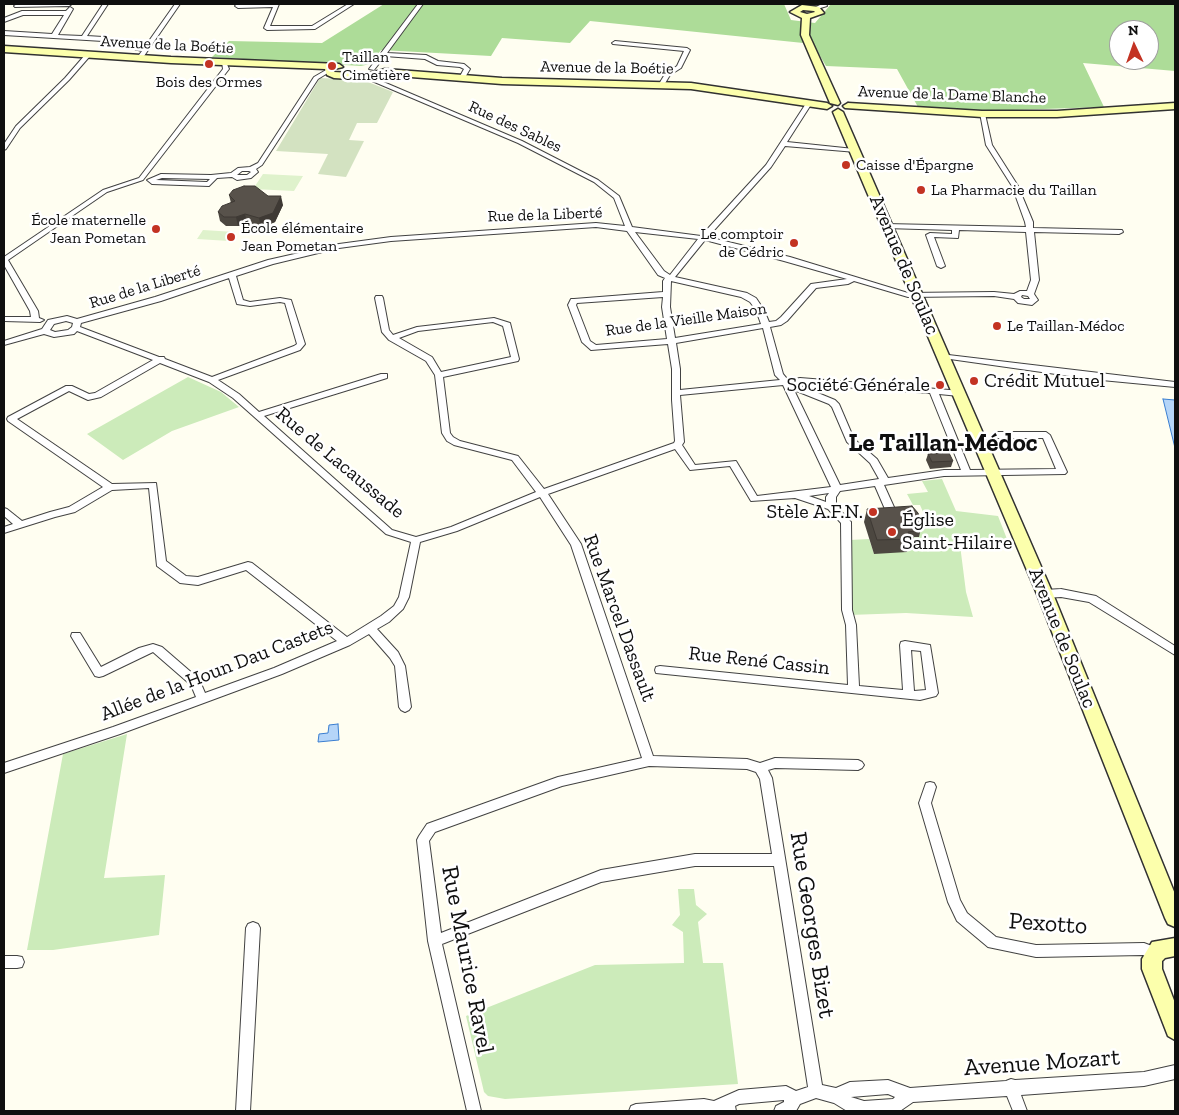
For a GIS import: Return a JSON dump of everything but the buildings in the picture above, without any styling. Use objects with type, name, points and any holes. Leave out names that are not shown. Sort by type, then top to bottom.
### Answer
[{"type":"main road","points":[[796,6],[816,9],[820,11],[818,15],[806,17],[794,12],[796,6]]},
{"type":"main road","name":"Avenue de Soulac","points":[[806,17],[805,34],[1045,594],[1175,918]]},
{"type":"main road","name":"Avenue de la Boétie","points":[[4,49],[86,56],[224,62],[329,70],[334,75],[375,73],[502,81],[691,86],[837,107]]},
{"type":"main road","name":"Avenue de la Dame Blanche","points":[[837,107],[982,114],[1057,114],[1175,106]]},
{"type":"main road","points":[[1175,947],[1159,949],[1152,959],[1152,969],[1175,1029]]},
{"type":"street","points":[[17,6],[71,4],[68,13],[54,36]]},
{"type":"street","points":[[83,38],[105,4]]},
{"type":"street","points":[[140,58],[177,4]]},
{"type":"street","points":[[239,4],[238,6],[277,4],[267,28],[313,28],[351,4]]},
{"type":"street","points":[[375,73],[383,54],[420,4]]},
{"type":"street","points":[[816,9],[824,6],[824,4]]},
{"type":"street","points":[[4,20],[22,13],[68,13]]},
{"type":"street","points":[[4,33],[103,39],[145,50]]},
{"type":"street","points":[[615,43],[687,50],[679,67],[668,74],[662,84]]},
{"type":"street","points":[[383,54],[426,57],[437,63],[462,65],[467,69],[462,78]]},
{"type":"street","points":[[4,148],[18,127],[67,80],[86,56]]},
{"type":"street","points":[[35,319],[34,311],[4,259],[105,191],[141,179],[226,69],[224,62]]},
{"type":"street","points":[[215,177],[207,187],[152,182],[150,180],[161,176],[215,177],[234,175],[240,169],[251,169],[260,164],[316,78],[329,70]]},
{"type":"street","name":"Rue des Sables","points":[[375,73],[596,181],[617,197],[629,228],[642,249],[661,273],[672,278]]},
{"type":"street","points":[[809,103],[785,144],[769,166],[704,238],[672,278],[667,281],[665,294],[677,393],[680,442],[678,445],[693,468],[733,463],[754,499],[795,496],[881,481],[966,471],[1062,472],[1046,435],[998,435]]},
{"type":"street","points":[[982,114],[989,145],[1015,186],[1031,231]]},
{"type":"street","points":[[785,144],[854,151]]},
{"type":"street","name":"Rue de la Liberté","points":[[4,343],[46,331],[51,335],[59,335],[76,325],[232,274],[271,262],[339,246],[391,239],[596,224],[704,238],[917,296],[974,294],[1016,297],[1020,293],[1030,294],[1035,280],[1031,231]]},
{"type":"street","points":[[886,226],[1119,232]]},
{"type":"street","points":[[941,266],[930,235],[955,236],[956,229]]},
{"type":"street","points":[[212,380],[297,348],[301,344],[288,302],[280,300],[245,304],[238,298],[232,274]]},
{"type":"street","points":[[672,278],[744,295],[757,304],[766,325],[779,375],[786,382],[838,488]]},
{"type":"street","name":"Rue de la Vieille Maison","points":[[665,294],[574,301],[572,305],[586,342],[594,348],[671,341],[766,325],[784,319],[814,286],[848,282],[853,278]]},
{"type":"street","points":[[378,298],[385,330],[392,338],[429,360],[439,375],[514,359],[507,325],[494,320],[426,328],[392,338]]},
{"type":"street","points":[[4,319],[35,319],[50,322],[67,318],[76,325]]},
{"type":"street","points":[[46,331],[50,322]]},
{"type":"street","name":"Rue de Lacaussade","points":[[76,325],[212,380],[236,396],[388,532],[416,540],[454,529],[542,493],[678,445]]},
{"type":"street","points":[[943,356],[1175,385]]},
{"type":"street","points":[[110,488],[11,419],[69,388],[88,397],[98,395],[162,359]]},
{"type":"street","name":"Rue Marcel Dassault","points":[[439,375],[446,433],[450,439],[457,443],[515,458],[542,493],[576,544],[648,761]]},
{"type":"street","points":[[257,415],[384,376]]},
{"type":"street","points":[[786,382],[832,402],[836,406],[850,440],[874,461],[893,516]]},
{"type":"street","points":[[677,393],[786,382],[827,382],[959,393]]},
{"type":"street","points":[[934,391],[966,471]]},
{"type":"street","points":[[4,530],[53,514],[72,510],[110,488],[154,485],[161,563],[184,580],[198,580],[248,566],[346,642]]},
{"type":"street","points":[[795,496],[831,507],[831,497],[838,488]]},
{"type":"street","name":"Rue René Cassin","points":[[831,507],[846,522],[847,610],[851,626],[854,690]]},
{"type":"street","points":[[4,511],[21,526]]},
{"type":"street","name":"Allée de la Houn Dau Castets","points":[[4,768],[116,731],[278,671],[346,642],[398,609],[404,598],[416,540]]},
{"type":"street","points":[[1045,594],[1061,593],[1092,599],[1175,651]]},
{"type":"street","points":[[370,628],[394,655],[400,666],[405,707]]},
{"type":"street","points":[[76,636],[99,673],[143,651],[153,648],[158,650],[195,682],[202,699]]},
{"type":"street","name":"Rue René Cassin","points":[[660,670],[854,690],[909,695],[920,696],[932,693],[926,648],[905,646],[909,695]]},
{"type":"street","name":"Rue Maurice Ravel","points":[[474,1111],[435,941],[423,840],[431,828],[562,781],[648,761],[747,764],[760,768]]},
{"type":"street","points":[[760,768],[775,763],[858,765]]},
{"type":"street","name":"Rue Georges Bizet","points":[[760,768],[766,778],[816,1091]]},
{"type":"street","name":"Pexotto","points":[[930,787],[925,803],[954,902],[962,917],[993,942],[1036,951],[1144,949],[1155,954]]},
{"type":"street","points":[[435,941],[601,876],[695,860],[778,860]]},
{"type":"street","points":[[243,1111],[253,928]]},
{"type":"street","name":"Avenue Mozart","points":[[838,1096],[850,1089],[888,1086],[910,1095],[1011,1086],[1144,1078],[1175,1072]]},
{"type":"street","points":[[1011,1086],[1020,1111]]},
{"type":"street","points":[[782,1111],[789,1108],[795,1099],[816,1091]]},
{"type":"street","name":"Avenue Mozart","points":[[816,1091],[838,1096],[850,1105],[864,1108],[895,1106],[910,1095]]},
{"type":"street","points":[[636,1111],[704,1106],[723,1109],[739,1097],[786,1093],[795,1099]]},
{"type":"green space","points":[[384,4],[784,4],[791,20],[815,23],[831,4],[1175,4],[1175,71],[1159,70],[1159,20],[1109,20],[1109,65],[1083,63],[1104,107],[982,111],[918,107],[897,69],[826,66],[813,44],[590,21],[570,43],[502,38],[491,56],[381,50],[370,64],[361,66],[212,57],[229,41],[322,43]]},
{"type":"green space","points":[[320,78],[363,80],[393,92],[377,123],[357,123],[349,140],[364,141],[346,177],[318,174],[328,154],[276,151]]},
{"type":"green space","points":[[263,174],[303,176],[294,191],[253,189]]},
{"type":"green space","points":[[203,230],[235,232],[229,241],[197,239]]},
{"type":"green space","points":[[188,377],[221,392],[239,407],[172,431],[123,460],[87,434]]},
{"type":"green space","points":[[942,479],[956,511],[998,516],[1007,539],[986,538],[987,542],[969,541],[968,546],[960,545],[966,592],[973,617],[906,613],[849,615],[850,540],[869,539],[874,554],[910,538],[918,537],[910,522],[927,521],[920,505],[913,505],[907,494],[928,492],[922,481]]},
{"type":"green space","points":[[127,734],[104,878],[165,875],[159,935],[53,950],[27,950],[63,754]]},
{"type":"green space","points":[[678,889],[694,889],[696,905],[707,914],[698,922],[703,963],[723,963],[738,1084],[505,1099],[488,1096],[484,1092],[466,1016],[595,965],[684,963],[683,932],[672,925],[680,915]]},
{"type":"water","points":[[1163,399],[1175,400],[1175,448]]},
{"type":"water","points":[[338,724],[339,740],[318,742],[319,734],[328,733],[329,725]]},
{"type":"place","name":"Bois des Ormes","points":[[209,64]]},
{"type":"place","name":"Taillan Cimetière","points":[[332,66]]},
{"type":"place","name":"Caisse d'Épargne","points":[[846,165]]},
{"type":"place","name":"La Pharmacie du Taillan","points":[[921,190]]},
{"type":"place","name":"École maternelle Jean Pometan","points":[[156,229]]},
{"type":"place","name":"École élémentaire Jean Pometan","points":[[231,237]]},
{"type":"place","name":"Le comptoir de Cédric","points":[[794,243]]},
{"type":"place","name":"Le Taillan-Médoc","points":[[997,326]]},
{"type":"place","name":"Crédit Mutuel","points":[[974,381]]},
{"type":"place","name":"Société Générale","points":[[940,385]]},
{"type":"place","name":"Stèle A.F.N.","points":[[873,512]]},
{"type":"place","name":"Église Saint-Hilaire","points":[[892,532]]},
{"type":"district","name":"Le Taillan-Médoc","points":[[943,444]]}]
